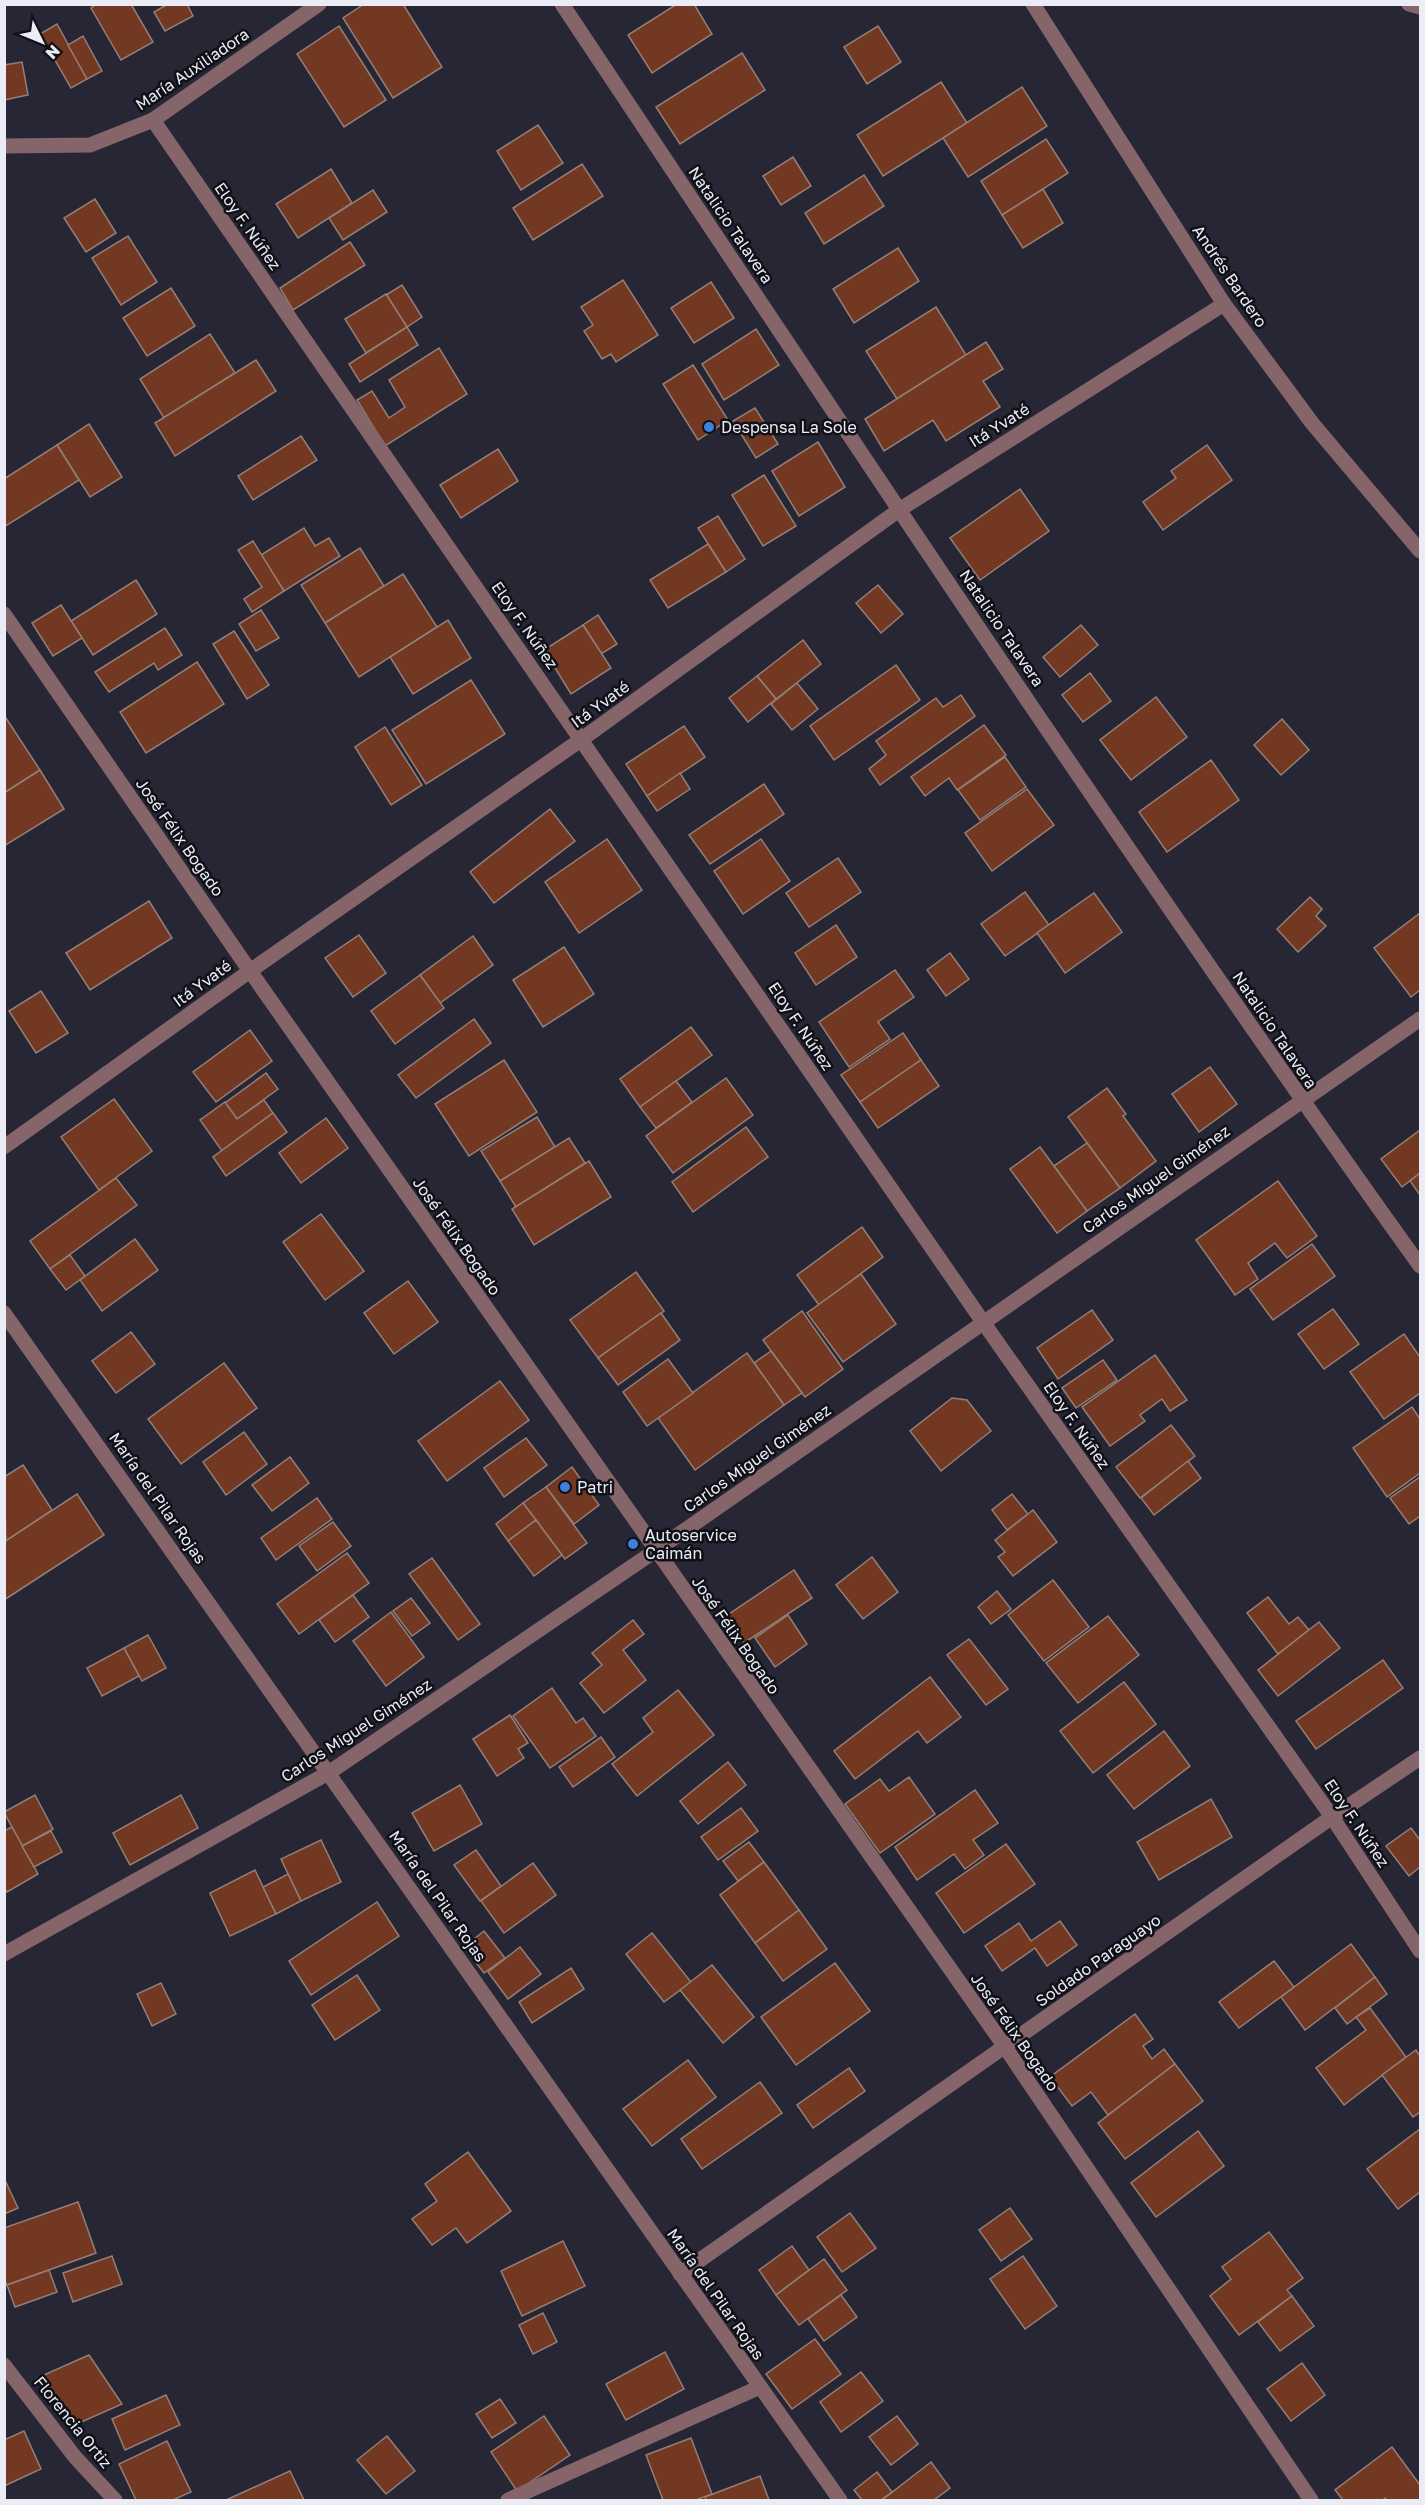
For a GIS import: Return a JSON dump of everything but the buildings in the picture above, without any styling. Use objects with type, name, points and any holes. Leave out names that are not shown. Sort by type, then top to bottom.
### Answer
[{"type":"street","name":"María Auxiliadora","points":[[4,146],[90,145],[153,120],[319,4]]},
{"type":"street","name":"Natalicio Talavera","points":[[562,4],[899,510],[1301,1100],[1420,1266]]},
{"type":"street","name":"Andrés Bardero","points":[[1033,4],[1224,304],[1312,423],[1420,551]]},
{"type":"street","points":[[1409,4],[1420,7]]},
{"type":"street","name":"Eloy F. Núñez","points":[[153,120],[982,1322],[1332,1817],[1420,1951]]},
{"type":"street","name":"Itá Yvaté","points":[[4,1147],[250,971],[582,739],[899,510],[1224,304]]},
{"type":"street","name":"José Félix Bogado","points":[[4,614],[655,1551],[1005,2047],[1311,2500]]},
{"type":"street","name":"Carlos Miguel Giménez","points":[[4,1954],[330,1772],[655,1551],[1420,1019]]},
{"type":"street","name":"María del Pilar Rojas","points":[[4,1313],[330,1772],[840,2500]]},
{"type":"street","name":"Soldado Paraguayo","points":[[680,2274],[1332,1817],[1420,1758]]},
{"type":"street","name":"Florencia Ortiz","points":[[4,2365],[75,2457],[115,2500]]},
{"type":"street","points":[[508,2500],[760,2387]]},
{"type":"place","name":"Despensa La Sole","points":[[709,427]]},
{"type":"place","name":"Patri","points":[[565,1487]]},
{"type":"place","name":"Autoservice Caimán","points":[[633,1544]]}]
